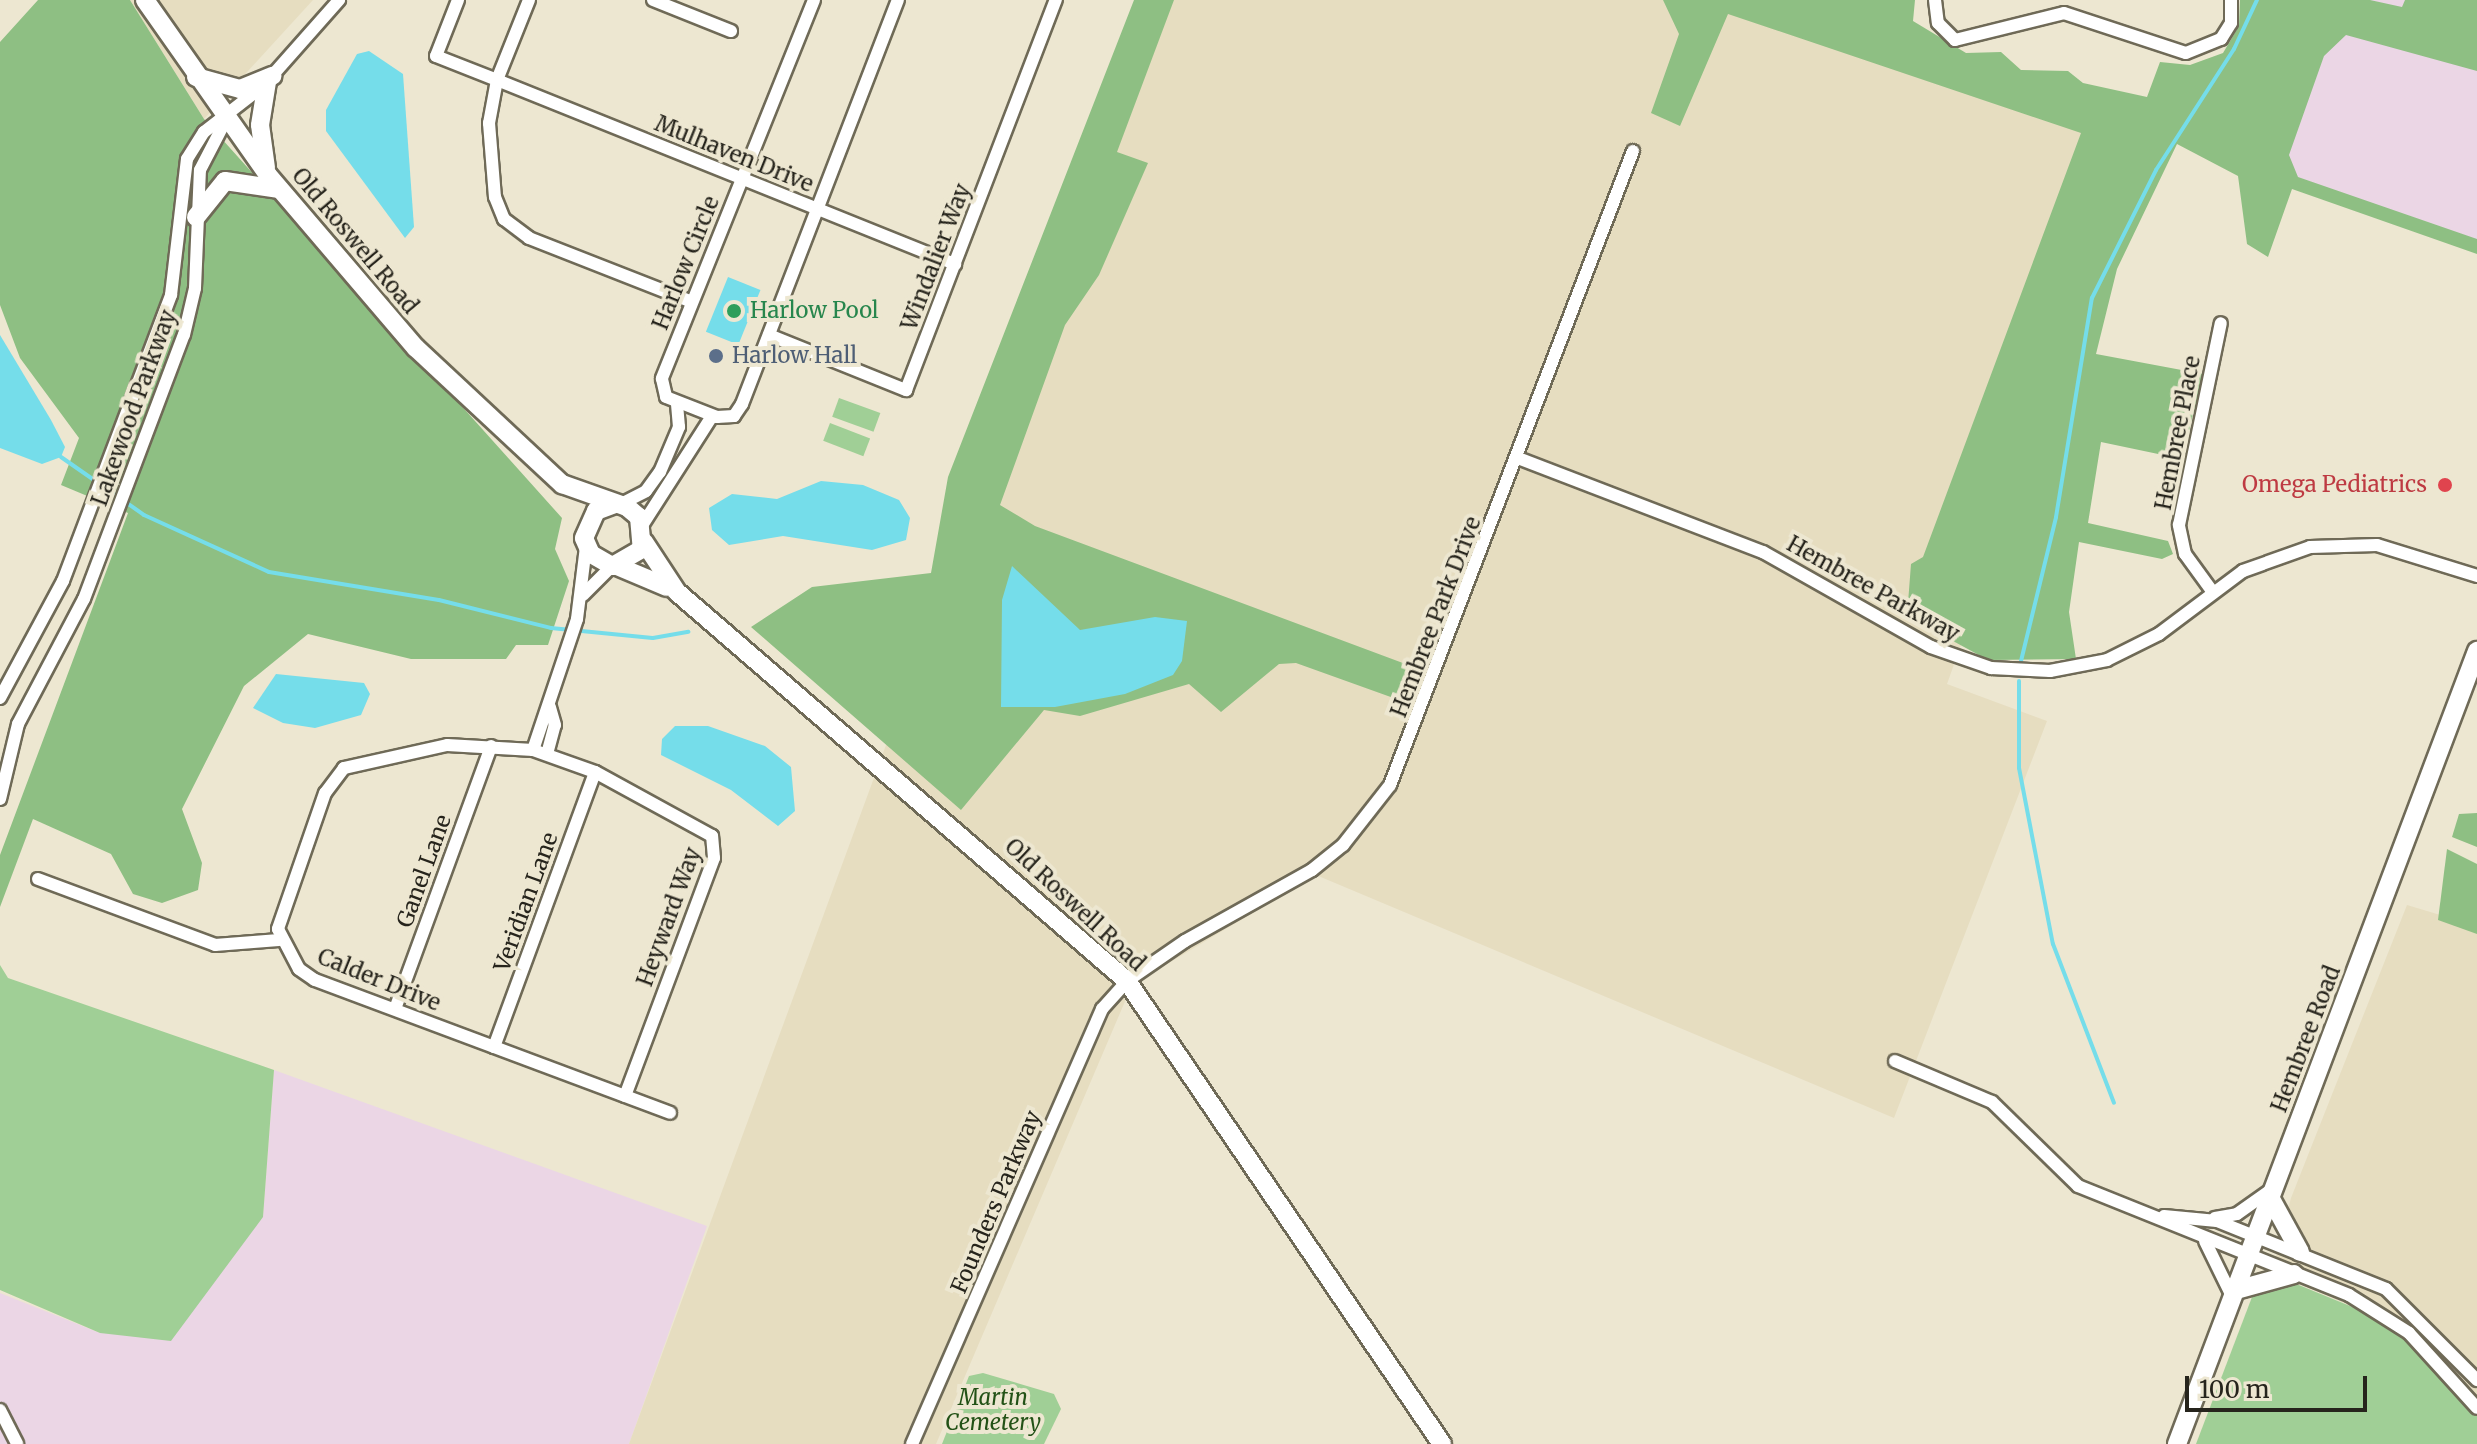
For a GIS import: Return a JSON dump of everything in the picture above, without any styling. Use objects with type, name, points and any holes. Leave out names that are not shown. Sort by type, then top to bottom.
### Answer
[{"type":"street","name":"Old Roswell Road","points":[[145,0],[226,120],[274,182],[416,348],[562,484],[585,528],[586,547],[615,566],[677,592],[1127,981],[1442,1444]]},
{"type":"street","points":[[226,120],[270,79],[339,0]]},
{"type":"street","points":[[458,0],[436,56],[497,80]]},
{"type":"street","points":[[529,0],[497,80],[489,123],[495,197],[504,219],[529,238],[692,302]]},
{"type":"street","points":[[653,0],[731,31]]},
{"type":"street","name":"Harlow Circle","points":[[617,505],[646,491],[660,472],[679,427],[677,403],[662,392],[662,379],[814,0]]},
{"type":"street","points":[[677,403],[712,416],[739,410],[898,0]]},
{"type":"street","name":"Windalier Way","points":[[769,335],[906,390],[1056,0]]},
{"type":"street","points":[[1935,0],[1938,23],[1955,40],[2064,13],[2186,53],[2221,39],[2231,23],[2231,0]]},
{"type":"street","points":[[196,77],[240,89],[270,79]]},
{"type":"street","points":[[196,217],[225,181],[274,182],[260,125],[270,79]]},
{"type":"street","name":"Mulhaven Drive","points":[[497,80],[955,264]]},
{"type":"street","name":"Lakewood Parkway","points":[[0,799],[18,724],[84,599],[180,346],[195,288],[196,217],[202,163],[226,120]]},
{"type":"street","name":"Lakewood Parkway","points":[[0,698],[63,581],[171,295],[187,159],[204,132],[226,120]]},
{"type":"street","name":"Hembree Park Drive","points":[[1127,981],[1312,870],[1373,811],[1406,752],[1633,151]]},
{"type":"street","name":"Hembree Place","points":[[2212,591],[2185,554],[2179,525],[2221,323]]},
{"type":"street","points":[[582,598],[615,566],[632,561],[644,533],[712,416]]},
{"type":"street","name":"Hembree Parkway","points":[[1518,458],[1763,552],[1931,647],[1991,668],[2050,671],[2107,660],[2159,634],[2212,591],[2276,556],[2346,544],[2408,551],[2477,576]]},
{"type":"street","name":"Old Roswell Road","points":[[562,484],[617,505],[644,533],[677,592]]},
{"type":"street","points":[[585,528],[596,511],[617,505]]},
{"type":"street","points":[[540,752],[555,725],[550,707],[582,598],[586,547]]},
{"type":"street","name":"Hembree Road","points":[[2177,1444],[2477,651]]},
{"type":"street","name":"Heyward Way","points":[[279,940],[325,793],[344,768],[429,748],[491,746],[540,752],[595,772],[706,830],[716,843],[625,1096]]},
{"type":"street","name":"Ganel Lane","points":[[395,1009],[491,746]]},
{"type":"street","name":"Veridian Lane","points":[[494,1047],[595,772]]},
{"type":"street","points":[[38,879],[215,945],[279,940]]},
{"type":"street","name":"Calder Drive","points":[[279,940],[307,976],[670,1113]]},
{"type":"street","name":"Founders Parkway","points":[[912,1444],[1087,1035],[1127,981]]},
{"type":"street","points":[[1895,1061],[1992,1102],[2078,1186],[2164,1216],[2203,1239],[2349,1295],[2409,1333],[2477,1408]]},
{"type":"street","points":[[2164,1216],[2209,1219],[2237,1214],[2274,1192],[2300,1252]]},
{"type":"street","points":[[2209,1219],[2300,1252],[2386,1289],[2477,1380]]},
{"type":"street","points":[[2203,1239],[2221,1262],[2235,1295],[2294,1274]]},
{"type":"street","points":[[0,1410],[17,1444]]},
{"type":"shaded area","points":[[130,0],[313,0],[204,119]]},
{"type":"shaded area","points":[[1160,0],[1770,0],[2159,134],[2072,335],[1947,684],[2047,721],[1894,1118],[1316,875],[1132,985],[936,1444],[629,1444]]},
{"type":"shaded area","points":[[2273,0],[2477,0],[2477,247],[2159,134]]},
{"type":"shaded area","points":[[2407,905],[2477,926],[2477,1416],[2372,1315],[2302,1285],[2270,1280],[2291,1198]]},
{"type":"shaded area","points":[[274,1070],[707,1226],[629,1444],[0,1444],[0,1293],[100,1333],[263,1217]]},
{"type":"green space","points":[[38,0],[130,0],[204,119],[562,518],[555,549],[569,581],[548,645],[516,645],[506,659],[411,659],[308,634],[244,686],[182,809],[202,863],[198,890],[162,903],[133,894],[111,854],[33,819],[0,907],[0,855],[128,513],[61,485],[79,438],[20,358],[0,305],[0,42]]},
{"type":"green space","points":[[1134,0],[1174,0],[1117,152],[1148,163],[1099,275],[1065,325],[1000,505],[1035,526],[1427,672],[1413,705],[1296,663],[1279,664],[1221,712],[1189,684],[1080,716],[1044,710],[961,810],[751,627],[812,587],[931,573],[948,477]]},
{"type":"green space","points":[[1663,0],[1915,0],[1913,21],[1966,53],[2001,52],[2021,70],[2068,71],[2083,83],[2147,97],[2160,62],[2190,65],[2223,53],[2239,26],[2240,0],[2370,0],[2402,7],[2405,0],[2477,0],[2477,71],[2346,35],[2324,56],[2289,155],[2298,177],[2477,239],[2477,254],[2292,189],[2268,257],[2247,244],[2238,176],[2177,144],[2117,269],[2096,354],[2203,374],[2182,459],[2101,442],[2088,523],[2168,541],[2173,554],[2162,559],[2079,542],[2069,612],[2076,659],[1988,660],[1907,616],[1911,564],[1923,557],[2081,133],[1728,14],[1680,126],[1651,113],[1679,34]]},
{"type":"green space","points":[[839,398],[880,413],[874,432],[832,417]]},
{"type":"green space","points":[[830,423],[870,438],[863,456],[823,441]]},
{"type":"green space","points":[[2477,813],[2477,847],[2452,837],[2459,814]]},
{"type":"green space","points":[[2447,849],[2477,864],[2477,934],[2438,920]]},
{"type":"green space","points":[[0,965],[8,978],[274,1070],[263,1217],[171,1341],[100,1333],[0,1290]]},
{"type":"green space","points":[[2284,1279],[2372,1315],[2404,1339],[2477,1416],[2477,1444],[2196,1444],[2252,1297]]},
{"type":"green space","name":"Martin Cemetery","points":[[983,1373],[1054,1394],[1061,1409],[1044,1444],[942,1444],[969,1376]]},
{"type":"water","points":[[369,51],[403,74],[414,227],[405,238],[326,131],[326,110],[357,54]]},
{"type":"water","name":"Harlow Pool","points":[[728,277],[760,290],[738,345],[706,332]]},
{"type":"water","points":[[0,335],[65,447],[61,457],[42,464],[0,448]]},
{"type":"water","points":[[821,481],[863,485],[899,500],[910,518],[906,540],[872,550],[783,536],[729,545],[712,530],[709,508],[732,494],[777,499]]},
{"type":"water","points":[[1012,566],[1080,630],[1155,617],[1187,621],[1182,661],[1173,675],[1125,694],[1055,707],[1001,707],[1002,600]]},
{"type":"water","points":[[276,674],[364,683],[370,694],[361,715],[315,728],[283,723],[253,708]]},
{"type":"water","points":[[675,726],[708,726],[765,746],[791,767],[795,811],[778,826],[731,790],[661,755],[662,739]]},
{"type":"waterway","points":[[2021,661],[2056,517],[2092,298],[2156,170],[2234,49],[2257,0]]},
{"type":"waterway","points":[[61,457],[144,515],[269,572],[439,600],[551,628],[653,638],[688,632]]},
{"type":"waterway","points":[[2019,681],[2019,768],[2053,944],[2114,1103]]},
{"type":"place","name":"Harlow Pool","points":[[734,311]]},
{"type":"place","name":"Harlow Hall","points":[[716,356]]},
{"type":"place","name":"Omega Pediatrics","points":[[2445,485]]}]
